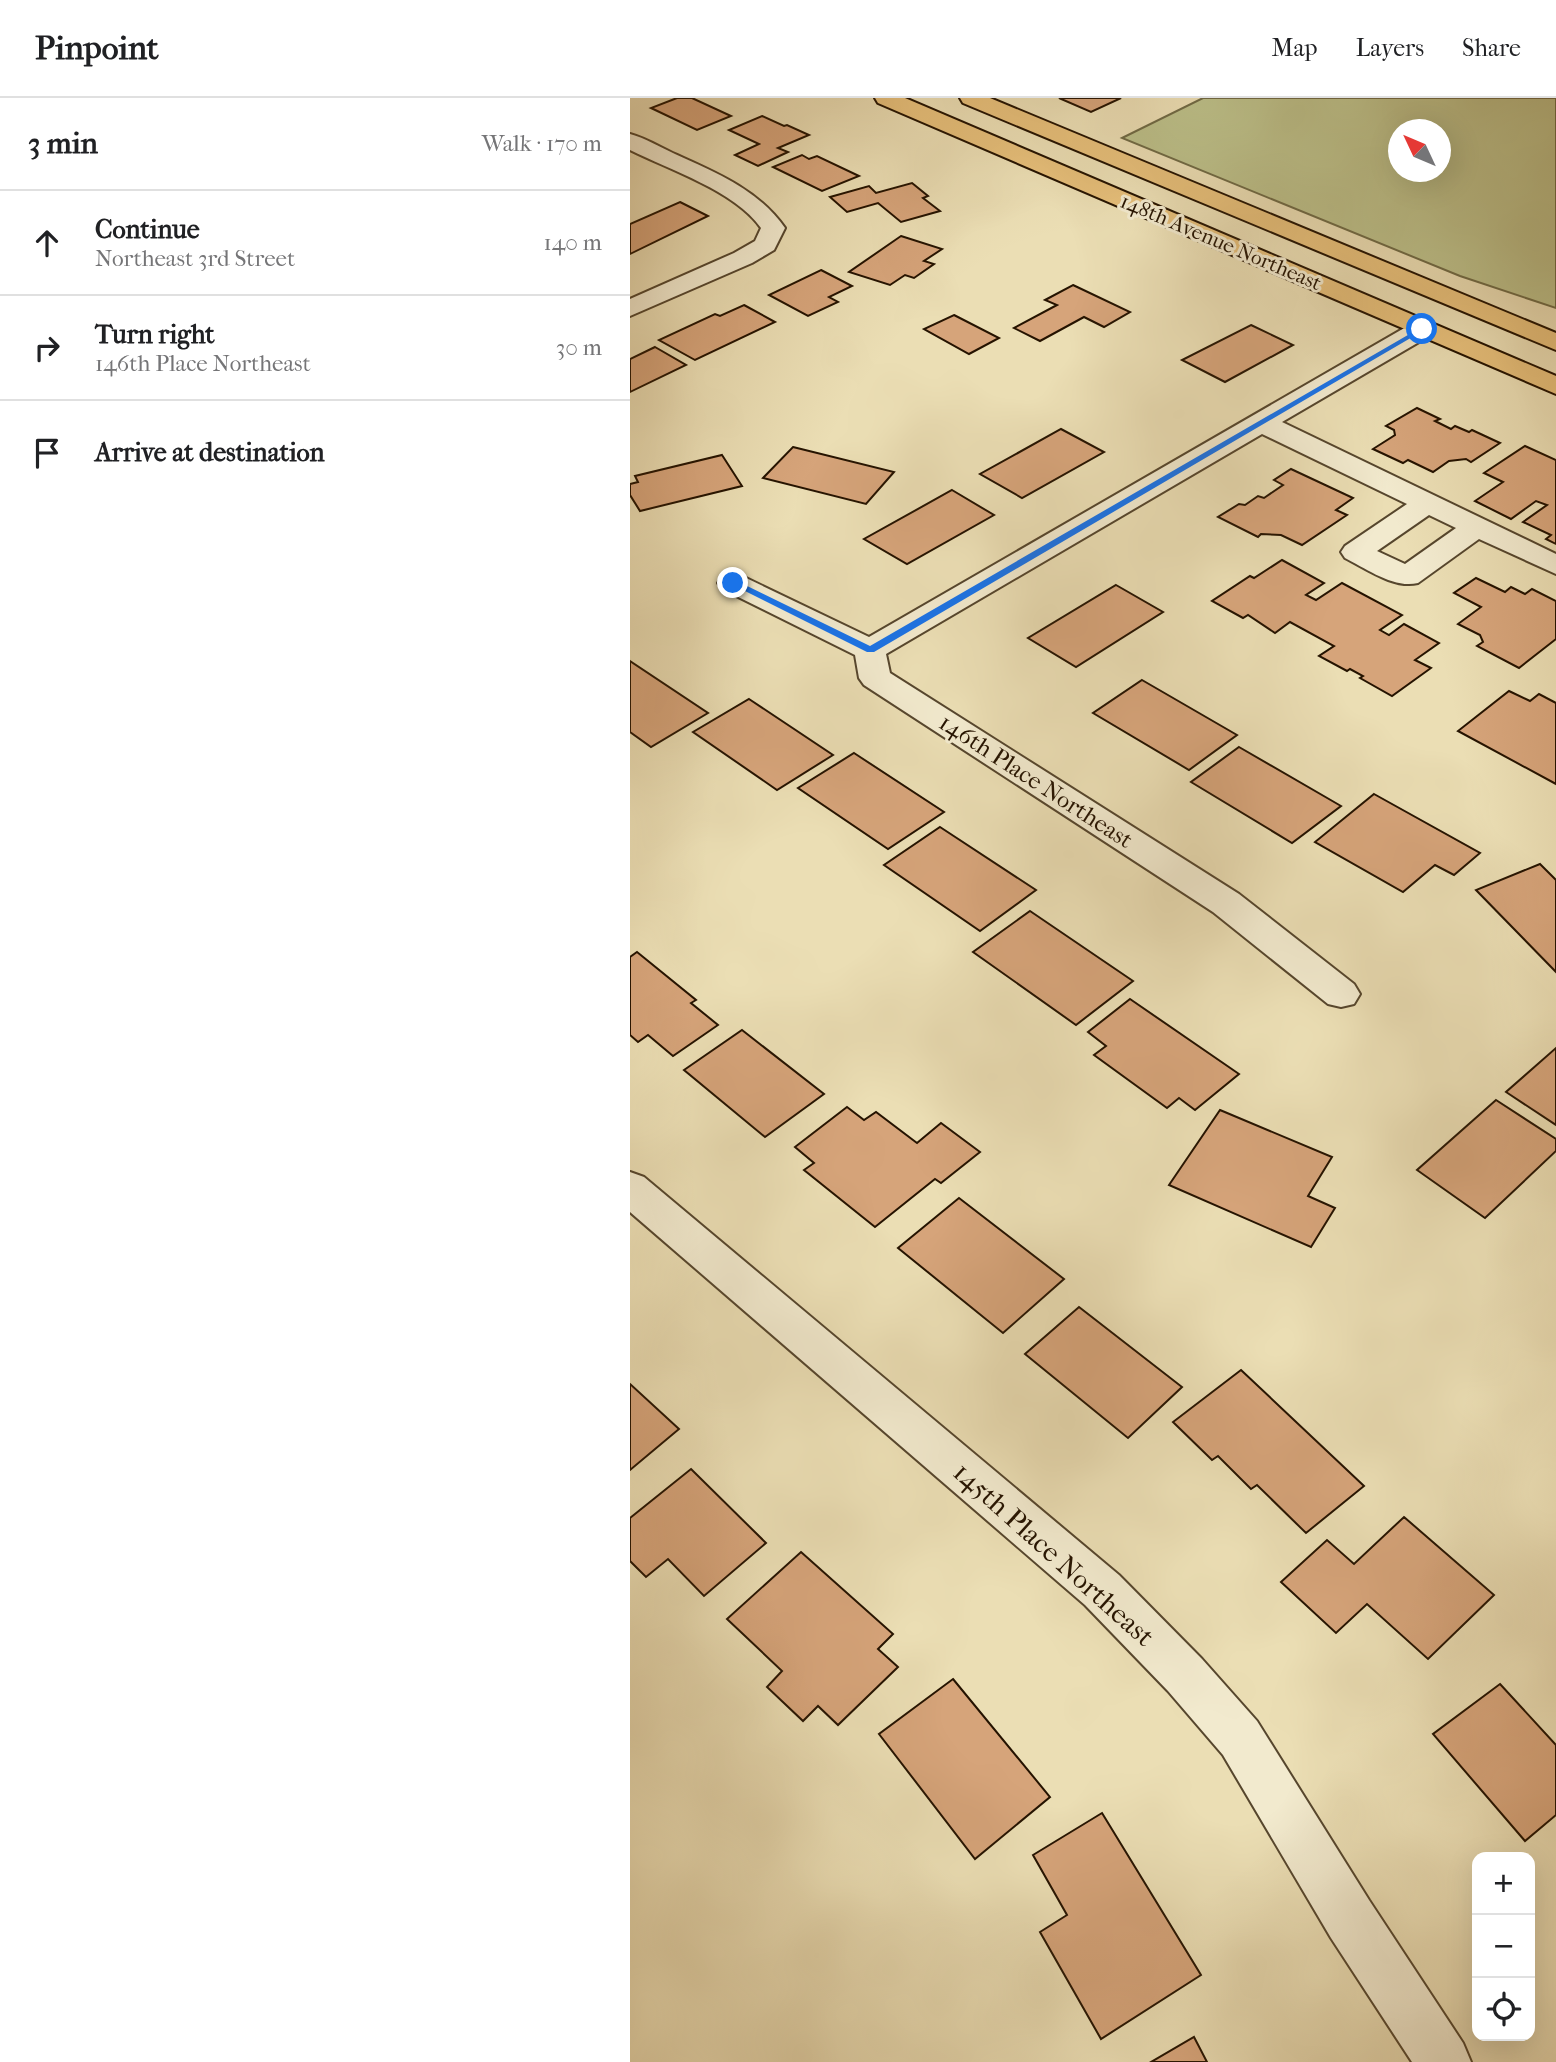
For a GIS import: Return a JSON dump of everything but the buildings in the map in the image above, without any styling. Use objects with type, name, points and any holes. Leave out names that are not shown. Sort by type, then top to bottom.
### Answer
[{"type":"main road","name":"148th Avenue Northeast","points":[[886,98],[1556,386]]},
{"type":"main road","name":"148th Avenue Northeast","points":[[971,98],[1556,342]]},
{"type":"street","points":[[630,141],[749,201],[768,216],[773,228],[765,245],[743,258],[630,308]]},
{"type":"street","points":[[733,583],[870,650],[1422,329]]},
{"type":"street","points":[[1262,423],[1556,565]]},
{"type":"street","points":[[1427,503],[1356,552],[1407,577],[1477,527]]},
{"type":"street","name":"146th Place Northeast","points":[[870,650],[875,678],[1226,903],[1341,994]]},
{"type":"street","name":"145th Place Northeast","points":[[630,1188],[1102,1590],[1185,1675],[1240,1738],[1350,1919],[1444,2062]]},
{"type":"green space","points":[[1203,98],[1556,98],[1556,308],[1460,276],[1122,138]]},
{"type":"route","points":[[733,583],[870,650],[1422,329]]}]
